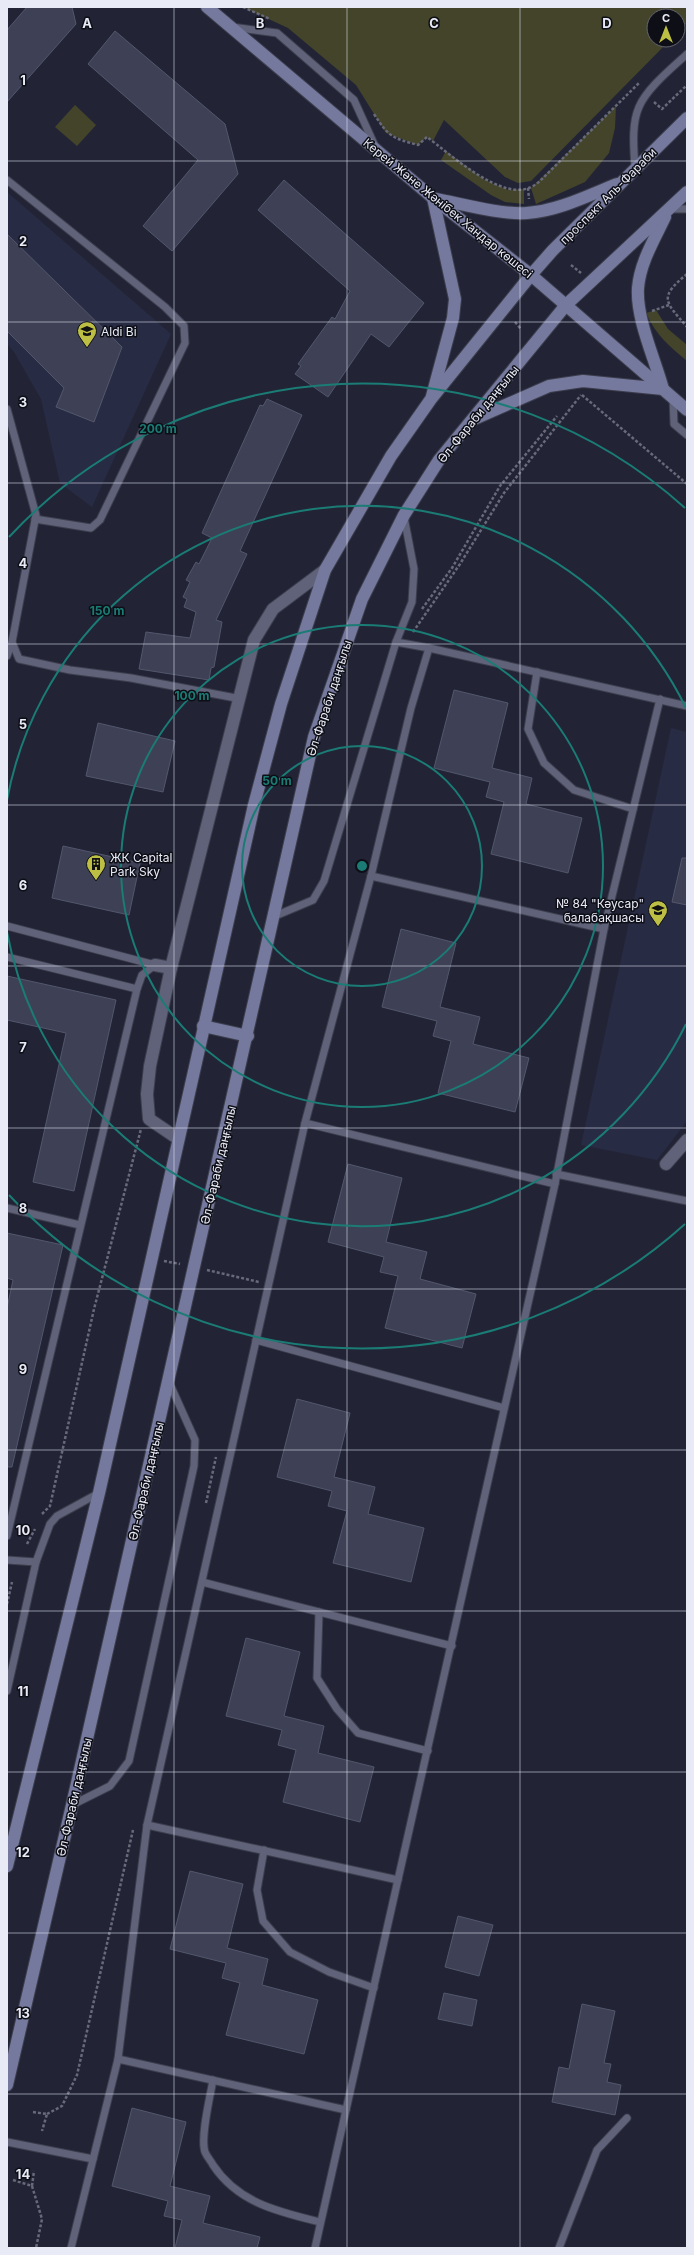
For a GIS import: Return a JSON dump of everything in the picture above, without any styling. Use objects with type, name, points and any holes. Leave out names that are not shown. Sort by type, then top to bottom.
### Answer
[{"type":"main road","name":"Керей Және Жәнібек Хандар көшесі","points":[[207,7],[433,198],[531,275],[687,410]]},
{"type":"main road","name":"проспект Аль-Фараби","points":[[531,275],[553,250],[687,118]]},
{"type":"main road","points":[[431,399],[453,318],[455,299],[433,198],[473,206],[526,213],[544,211],[622,182]]},
{"type":"main road","points":[[566,305],[687,192]]},
{"type":"main road","points":[[471,421],[549,386],[583,381],[663,389],[642,319],[638,289],[643,263],[669,209]]},
{"type":"main road","points":[[7,1866],[99,1493],[177,1138],[254,805],[281,704],[325,570],[391,456],[431,399],[531,275]]},
{"type":"main road","name":"Әл-Фараби даңғылы","points":[[7,2085],[248,1036],[314,737],[362,599],[404,515],[439,460],[566,305]]},
{"type":"main road","points":[[203,1026],[248,1036]]},
{"type":"street","points":[[177,1138],[149,1119],[147,1094],[150,1066],[171,968],[241,699],[254,640],[273,609],[325,570]]},
{"type":"street","points":[[155,965],[171,968]]},
{"type":"street","points":[[666,1164],[687,1140]]},
{"type":"lane","points":[[231,27],[277,33],[354,100],[376,150]]},
{"type":"lane","points":[[635,169],[635,122],[639,107],[656,84],[687,54]]},
{"type":"lane","points":[[7,180],[165,307],[184,326],[185,343],[100,520],[91,528],[35,519]]},
{"type":"lane","points":[[669,209],[687,209]]},
{"type":"lane","points":[[673,398],[674,424],[687,435]]},
{"type":"lane","points":[[7,409],[36,515],[12,642],[7,656]]},
{"type":"lane","points":[[275,916],[313,900],[324,881],[412,602],[414,569],[404,515]]},
{"type":"lane","points":[[12,642],[19,659],[37,664],[131,678],[241,699]]},
{"type":"lane","points":[[400,643],[430,648],[687,706]]},
{"type":"lane","points":[[71,2248],[118,2059],[147,1825],[305,1123],[371,876],[411,708],[430,648]]},
{"type":"lane","points":[[537,672],[528,729],[544,763],[574,790],[633,809]]},
{"type":"lane","points":[[314,2248],[452,1646],[555,1184],[604,929],[660,699]]},
{"type":"lane","points":[[371,876],[604,929]]},
{"type":"lane","points":[[7,926],[155,965]]},
{"type":"lane","points":[[7,957],[137,989]]},
{"type":"lane","points":[[7,1536],[10,1509],[137,989],[142,975],[155,965]]},
{"type":"lane","points":[[305,1123],[555,1184]]},
{"type":"lane","points":[[556,1174],[687,1202]]},
{"type":"lane","points":[[7,1208],[80,1224]]},
{"type":"lane","points":[[256,1340],[504,1408]]},
{"type":"lane","points":[[72,1805],[110,1786],[129,1761],[194,1466],[195,1440],[169,1382]]},
{"type":"lane","points":[[7,1691],[36,1562],[50,1524],[58,1516],[99,1493]]},
{"type":"lane","points":[[7,1560],[36,1562]]},
{"type":"lane","points":[[202,1582],[452,1646]]},
{"type":"lane","points":[[318,1612],[317,1678],[337,1709],[358,1733],[428,1751]]},
{"type":"lane","points":[[147,1825],[398,1880]]},
{"type":"lane","points":[[264,1850],[257,1890],[263,1921],[290,1952],[329,1972],[374,1988]]},
{"type":"lane","points":[[118,2059],[346,2110]]},
{"type":"lane","points":[[213,2080],[204,2131],[205,2152],[222,2178],[246,2199],[278,2212],[320,2222]]},
{"type":"lane","points":[[559,2248],[597,2150],[627,2118]]},
{"type":"lane","points":[[7,2142],[93,2159]]},
{"type":"path","points":[[243,7],[275,22]]},
{"type":"path","points":[[371,109],[386,133],[399,140],[418,145],[427,137],[485,180],[508,190],[531,188],[544,178],[639,83]]},
{"type":"path","points":[[653,100],[662,109],[687,85]]},
{"type":"path","points":[[571,265],[581,273]]},
{"type":"path","points":[[687,274],[671,287],[668,294],[669,305],[687,327]]},
{"type":"path","points":[[646,313],[669,305]]},
{"type":"path","points":[[515,322],[521,329]]},
{"type":"path","points":[[574,393],[581,394],[687,484]]},
{"type":"path","points":[[400,643],[426,615],[504,492],[581,394]]},
{"type":"path","points":[[419,614],[452,568],[500,486],[557,416]]},
{"type":"path","points":[[40,1517],[50,1506],[94,1309],[142,1128]]},
{"type":"path","points":[[151,1258],[269,1284]]},
{"type":"path","points":[[27,1544],[37,1524]]},
{"type":"path","points":[[7,1604],[12,1582]]},
{"type":"path","points":[[33,2112],[46,2114],[42,2131]]},
{"type":"path","points":[[34,2171],[32,2186],[42,2219],[36,2248]]},
{"type":"path","points":[[13,2180],[32,2186]]},
{"type":"shaded area","name":"Aldi Bi","points":[[7,192],[171,334],[92,507],[60,483],[41,399],[14,352],[7,344]]},
{"type":"shaded area","name":"№ 84 \"Кәусар\" балабақшасы","points":[[671,728],[687,732],[687,1121],[657,1160],[581,1145]]},
{"type":"green space","points":[[243,7],[687,7],[686,24],[686,8],[646,8],[646,48],[662,48],[531,181],[518,183],[505,177],[444,120],[433,141],[427,137],[418,145],[386,133],[356,85],[288,28]]},
{"type":"green space","points":[[75,105],[96,125],[77,146],[55,127]]},
{"type":"green space","points":[[616,106],[615,128],[609,153],[585,182],[536,204],[531,188]]},
{"type":"green space","points":[[446,151],[485,180],[508,190],[524,189],[524,204],[505,202],[491,195],[441,160]]},
{"type":"green space","points":[[656,310],[668,329],[687,345],[687,361],[664,340],[654,328],[646,313]]},
{"type":"building","points":[[27,7],[72,7],[76,24],[7,102],[7,30]]},
{"type":"building","points":[[115,31],[225,124],[238,174],[172,251],[143,226],[198,160],[88,64]]},
{"type":"building","points":[[284,180],[424,303],[389,347],[371,334],[328,397],[295,374],[301,366],[298,364],[332,317],[335,319],[350,291],[258,210]]},
{"type":"building","points":[[7,234],[122,347],[94,422],[56,407],[64,388],[7,331]]},
{"type":"building","points":[[267,399],[302,415],[240,551],[247,554],[216,620],[222,622],[214,667],[211,668],[209,680],[139,669],[146,632],[190,638],[196,612],[184,607],[187,599],[183,597],[190,582],[186,580],[196,562],[199,564],[212,538],[202,533],[260,405],[263,406]]},
{"type":"building","points":[[454,690],[508,703],[492,768],[532,778],[526,804],[582,818],[568,873],[491,854],[504,802],[486,797],[490,782],[434,768]]},
{"type":"building","points":[[98,723],[175,741],[163,792],[86,776]]},
{"type":"building","name":"ЖК Capital Park Sky","points":[[63,846],[140,863],[129,915],[52,898]]},
{"type":"building","points":[[682,858],[687,858],[687,905],[672,902]]},
{"type":"building","points":[[401,929],[456,943],[440,1007],[480,1017],[473,1044],[529,1058],[515,1112],[438,1093],[451,1041],[433,1036],[437,1021],[382,1007]]},
{"type":"building","points":[[7,976],[116,1000],[74,1191],[33,1182],[66,1033],[7,1020]]},
{"type":"building","points":[[348,1164],[402,1178],[386,1242],[427,1252],[420,1279],[476,1294],[462,1348],[385,1328],[398,1276],[380,1272],[384,1257],[328,1242]]},
{"type":"building","points":[[7,1233],[63,1245],[12,1467],[7,1467],[7,1308],[13,1280],[7,1278]]},
{"type":"building","points":[[297,1399],[350,1413],[334,1477],[375,1487],[368,1514],[424,1528],[411,1582],[333,1563],[347,1511],[328,1506],[332,1491],[277,1477]]},
{"type":"building","points":[[246,1638],[300,1652],[284,1716],[324,1726],[318,1753],[374,1767],[360,1822],[283,1802],[296,1750],[278,1745],[282,1730],[226,1716]]},
{"type":"building","points":[[190,1871],[243,1884],[227,1948],[268,1959],[262,1985],[318,2000],[304,2054],[226,2035],[240,1983],[222,1978],[226,1963],[170,1949]]},
{"type":"building","points":[[458,1916],[493,1925],[479,1976],[445,1967]]},
{"type":"building","points":[[444,1993],[477,2000],[472,2026],[438,2019]]},
{"type":"building","points":[[582,2004],[615,2011],[604,2063],[611,2064],[607,2082],[621,2085],[615,2115],[552,2102],[559,2067],[569,2069]]},
{"type":"building","points":[[132,2108],[186,2122],[170,2186],[210,2196],[203,2223],[260,2237],[257,2248],[175,2248],[182,2220],[164,2216],[168,2201],[112,2186]]},
{"type":"place","name":"Aldi Bi","points":[[87,348]]},
{"type":"place","name":"ЖК Capital Park Sky","points":[[96,881]]},
{"type":"place","name":"№ 84 \"Кәусар\" балабақшасы","points":[[658,927]]}]
